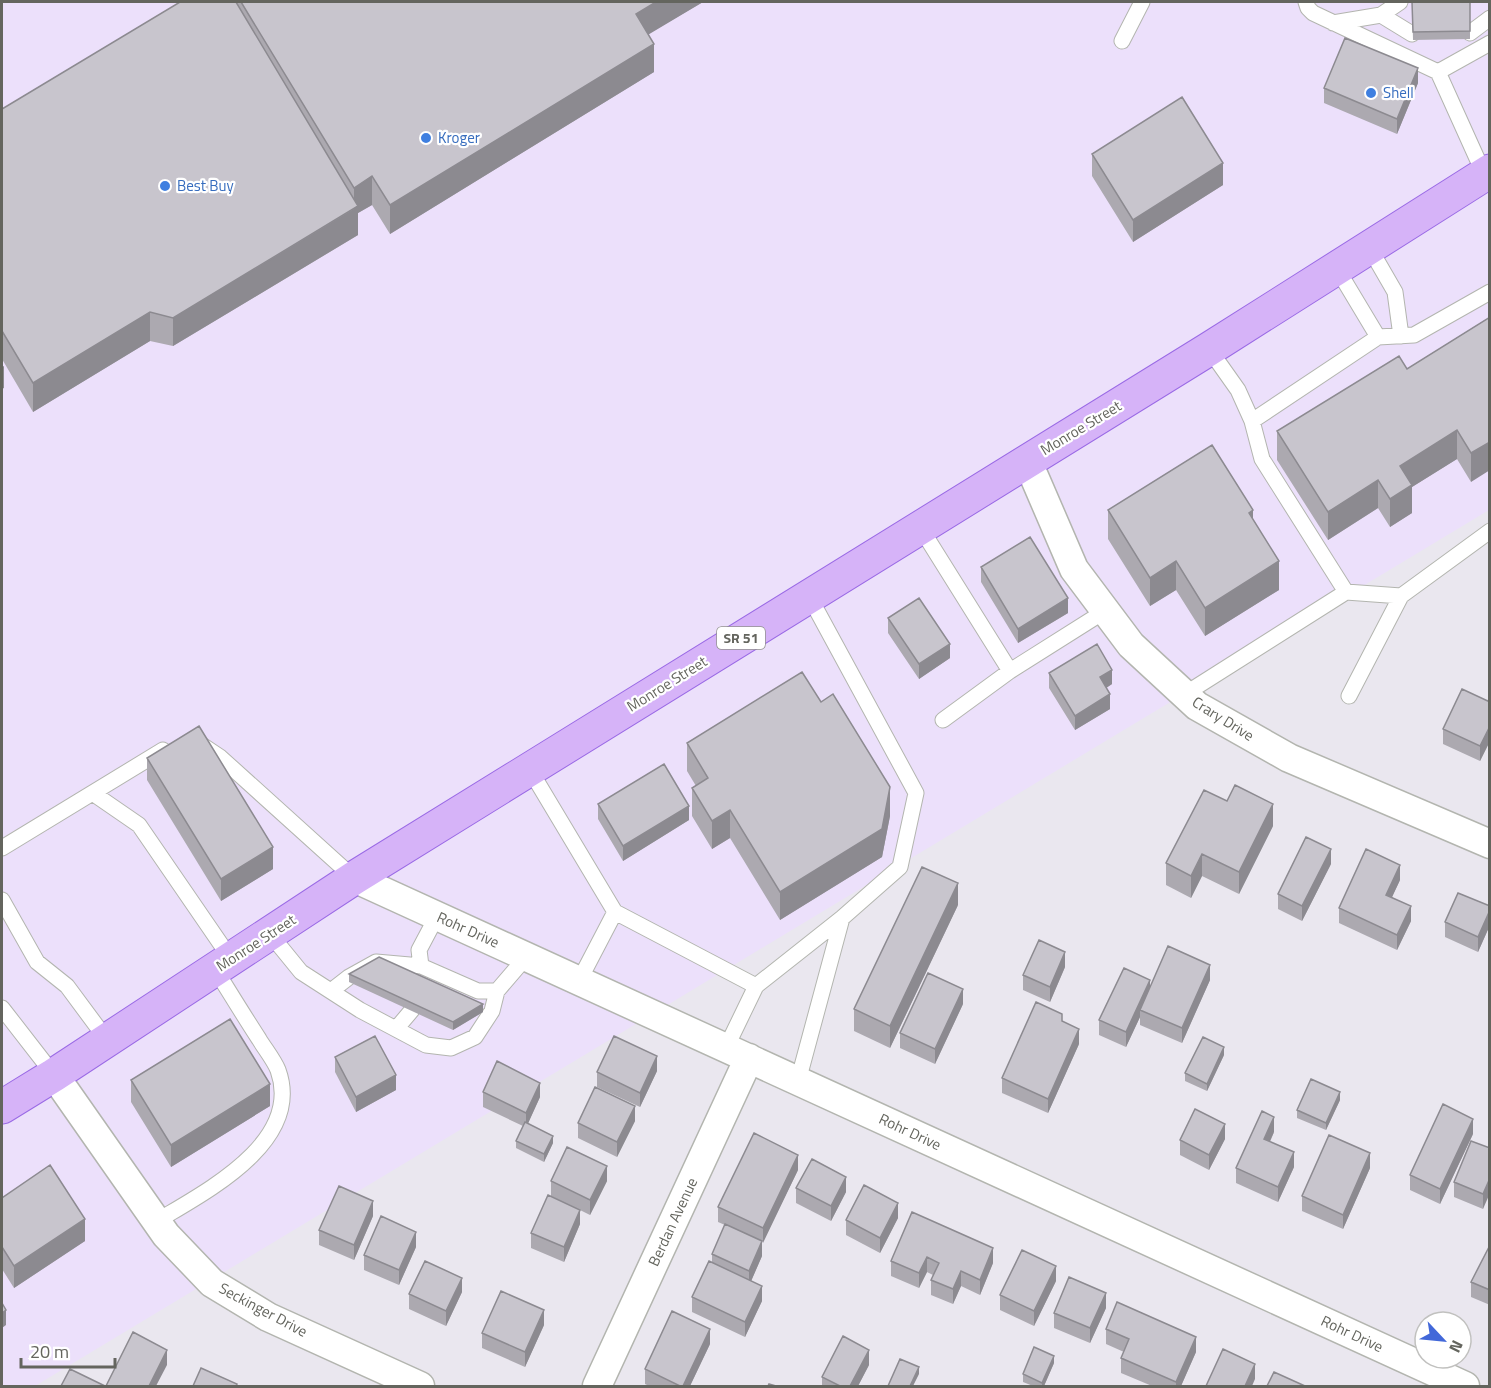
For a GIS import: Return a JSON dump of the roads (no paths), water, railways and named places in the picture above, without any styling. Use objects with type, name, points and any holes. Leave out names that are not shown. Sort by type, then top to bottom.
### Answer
[{"type":"main road","name":"Monroe Street","points":[[2,1107],[354,878],[1209,349],[1487,172]]},
{"type":"street","name":"Crary Drive","points":[[1027,460],[1074,569],[1131,645],[1197,706],[1289,758],[1490,844]]},
{"type":"street","name":"Rohr Drive","points":[[354,878],[1465,1386]]},
{"type":"street","name":"Berdan Avenue","points":[[597,1386],[738,1053]]},
{"type":"street","name":"Seckinger Drive","points":[[54,1075],[166,1235],[212,1283],[268,1317],[420,1386]]},
{"type":"lane","points":[[1122,41],[1142,2]]},
{"type":"lane","points":[[1306,2],[1313,13],[1438,72],[1487,172]]},
{"type":"lane","points":[[1333,23],[1381,15],[1400,2]]},
{"type":"lane","points":[[1381,15],[1412,34]]},
{"type":"lane","points":[[1470,33],[1490,18]]},
{"type":"lane","points":[[1438,72],[1490,43]]},
{"type":"lane","points":[[1369,247],[1395,292],[1401,336]]},
{"type":"lane","points":[[1336,267],[1378,337]]},
{"type":"lane","points":[[1252,421],[1378,337],[1414,335],[1490,292]]},
{"type":"lane","points":[[1209,349],[1238,390],[1252,421],[1262,459],[1346,592]]},
{"type":"lane","points":[[920,527],[1010,671]]},
{"type":"lane","points":[[1349,696],[1401,596],[1490,531]]},
{"type":"lane","points":[[1185,694],[1346,592],[1401,596]]},
{"type":"lane","points":[[738,1053],[756,986],[842,918],[900,867],[916,792],[809,596]]},
{"type":"lane","points":[[943,720],[1010,671],[1105,610]]},
{"type":"lane","points":[[2,848],[180,740],[197,742],[220,757],[354,878]]},
{"type":"lane","points":[[530,770],[615,912],[756,986]]},
{"type":"lane","points":[[94,794],[139,825],[223,964],[278,1070],[282,1095],[277,1117],[266,1140],[242,1166],[157,1221]]},
{"type":"lane","points":[[2,900],[37,962],[67,986],[107,1040]]},
{"type":"lane","points":[[579,981],[615,912]]},
{"type":"lane","points":[[420,966],[419,951],[437,916]]},
{"type":"lane","points":[[798,1081],[842,918]]},
{"type":"lane","points":[[270,934],[301,972],[331,992],[426,1045],[451,1048],[475,1037],[492,1011],[497,991],[527,956]]},
{"type":"lane","points":[[331,992],[350,977],[376,962],[420,966],[478,991],[497,991]]},
{"type":"lane","points":[[432,988],[443,976]]},
{"type":"lane","points":[[2,1008],[54,1075]]},
{"type":"lane","points":[[396,1029],[412,1010]]},
{"type":"place","name":"Shell","points":[[1371,93]]},
{"type":"place","name":"Kroger","points":[[426,138]]},
{"type":"place","name":"Best Buy","points":[[165,186]]}]
